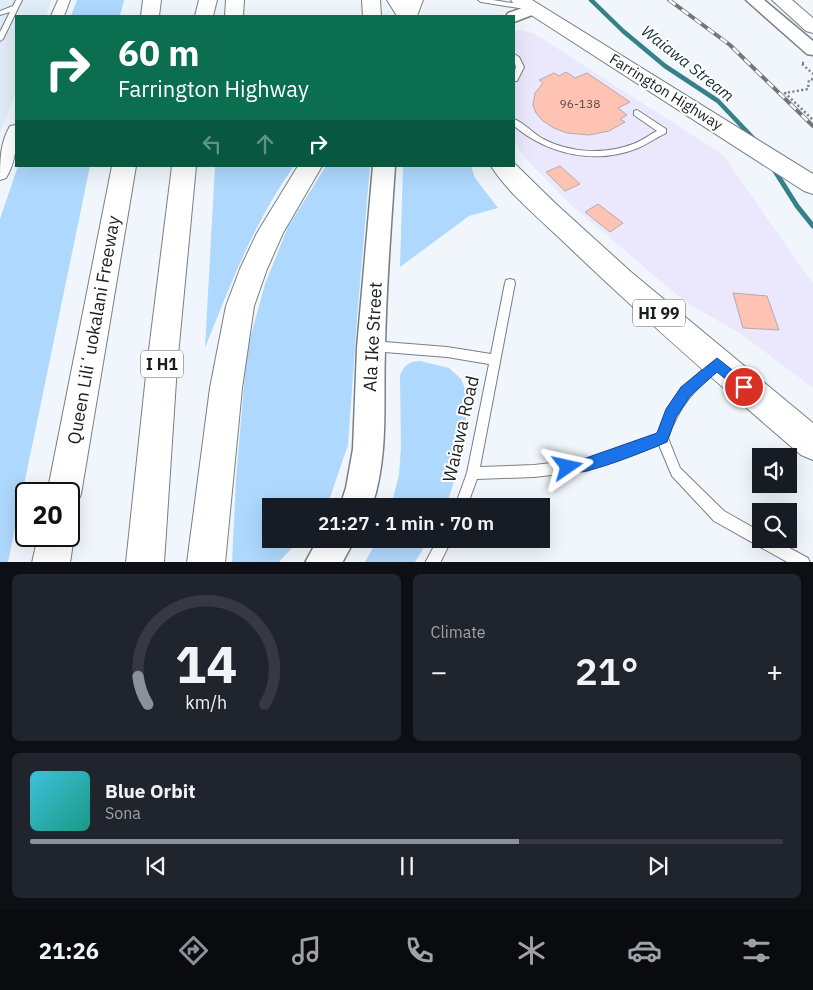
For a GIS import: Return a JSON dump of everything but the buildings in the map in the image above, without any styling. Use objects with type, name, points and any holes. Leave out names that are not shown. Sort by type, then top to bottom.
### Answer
[{"type":"main road","points":[[150,15],[152,0]]},
{"type":"main road","points":[[202,15],[204,0]]},
{"type":"main road","points":[[202,15],[208,0]]},
{"type":"main road","points":[[234,15],[236,0]]},
{"type":"main road","points":[[371,0],[372,15]]},
{"type":"main road","points":[[396,0],[406,15]]},
{"type":"main road","points":[[407,15],[414,0]]},
{"type":"main road","points":[[781,0],[813,27]]},
{"type":"main road","name":"Farrington Highway","points":[[527,4],[813,185]]},
{"type":"main road","points":[[92,348],[113,167]]},
{"type":"main road","name":"Queen Liliʻuokalani Freeway","points":[[66,482],[124,167]]},
{"type":"main road","name":"I H1","points":[[145,562],[162,366],[184,167]]},
{"type":"main road","points":[[206,562],[221,425],[240,307],[253,269],[269,235],[309,167]]},
{"type":"main road","name":"HI 99","points":[[504,167],[577,241],[717,364],[813,444]]},
{"type":"main road","points":[[51,562],[54,547]]},
{"type":"street","points":[[58,15],[64,0]]},
{"type":"street","points":[[754,0],[813,50]]},
{"type":"street","points":[[515,17],[527,4]]},
{"type":"street","points":[[0,174],[15,133]]},
{"type":"street","name":"Ala Ike Street","points":[[358,498],[365,473],[368,448],[371,346],[384,167]]},
{"type":"street","points":[[322,562],[332,548]]},
{"type":"lane","points":[[0,39],[19,0]]},
{"type":"lane","points":[[481,0],[527,4]]},
{"type":"lane","points":[[0,13],[14,8]]},
{"type":"lane","points":[[515,57],[520,62],[521,68],[515,77]]},
{"type":"lane","points":[[515,123],[536,140],[550,147],[569,152],[601,153],[636,146],[663,130],[637,113]]},
{"type":"lane","name":"Waiawa Road","points":[[464,498],[473,473],[510,283]]},
{"type":"lane","name":"Waiawa Road","points":[[371,346],[447,352],[495,360]]},
{"type":"lane","points":[[717,364],[685,391],[670,414],[662,438],[676,472],[719,516],[803,562]]},
{"type":"lane","points":[[473,473],[534,472],[586,465],[662,438]]},
{"type":"lane","points":[[432,562],[440,548]]},
{"type":"path","points":[[803,65],[813,74]]},
{"type":"path","points":[[813,79],[809,80],[808,89],[785,93],[813,120]]},
{"type":"shaded area","points":[[0,0],[52,0],[46,15],[15,15],[15,95],[0,133]]},
{"type":"shaded area","points":[[77,0],[124,0],[120,15],[71,15]]},
{"type":"shaded area","points":[[515,31],[535,34],[723,155],[813,284],[813,388],[741,334],[684,301],[569,203],[527,160],[515,142]]},
{"type":"shaded area","points":[[18,167],[90,167],[25,482],[15,482],[15,528],[8,562],[0,562],[0,219]]},
{"type":"shaded area","points":[[215,167],[293,167],[267,209],[244,254],[205,348]]},
{"type":"shaded area","points":[[325,167],[370,167],[348,445],[330,498],[262,498],[262,548],[292,548],[279,562],[232,562],[236,479],[247,350],[265,284],[288,227]]},
{"type":"shaded area","points":[[403,167],[471,167],[475,178],[498,208],[469,216],[400,267]]},
{"type":"shaded area","points":[[420,361],[449,368],[461,379],[469,399],[459,467],[449,498],[393,498],[399,475],[401,447],[400,375],[408,364]]},
{"type":"shaded area","points":[[373,548],[424,548],[415,562],[365,562]]},
{"type":"waterway","name":"Waiawa Stream","points":[[591,0],[623,31],[665,66],[718,101],[754,139]]},
{"type":"waterway","name":"Waiawa Stream","points":[[773,168],[797,206],[813,226]]},
{"type":"railway","points":[[669,0],[730,45],[813,126]]},
{"type":"route","points":[[568,467],[586,465],[662,438],[670,414],[685,391],[717,364],[744,387]]}]
